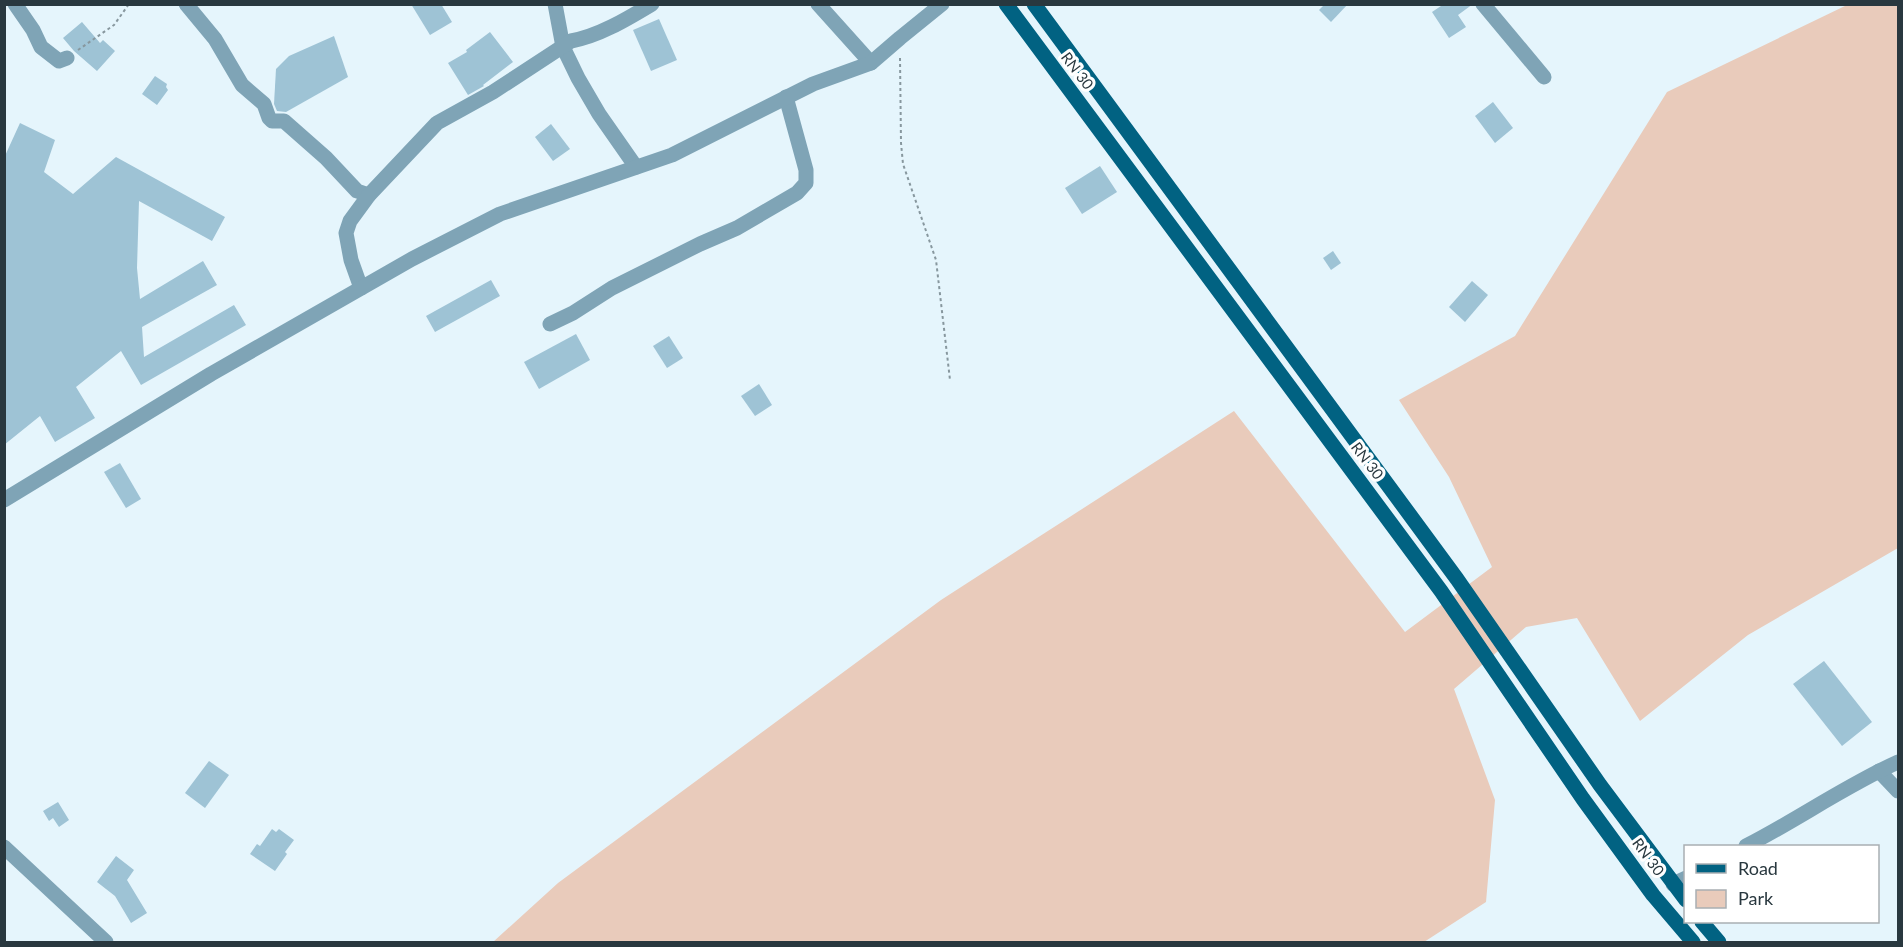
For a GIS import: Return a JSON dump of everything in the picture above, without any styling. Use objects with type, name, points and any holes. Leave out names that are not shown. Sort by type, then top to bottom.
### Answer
[{"type":"main road","name":"RN 30","points":[[1006,4],[1441,591],[1582,799],[1653,895],[1693,942]]},
{"type":"main road","name":"RN 30","points":[[1034,4],[1457,579],[1600,784],[1679,881]]},
{"type":"main road","points":[[1704,923],[1719,942]]},
{"type":"street","points":[[15,4],[33,30],[41,47],[59,61],[67,58]]},
{"type":"street","points":[[186,4],[215,39],[242,85],[264,105],[269,118],[272,121],[284,122],[326,158],[357,191],[369,195]]},
{"type":"street","points":[[555,4],[563,47],[578,78],[593,105],[636,168]]},
{"type":"street","points":[[361,288],[351,260],[346,233],[350,221],[369,195],[437,123],[494,92],[571,41],[582,39],[626,20],[652,4]]},
{"type":"street","points":[[818,4],[871,63]]},
{"type":"street","points":[[4,500],[211,374],[412,259],[500,214],[672,154],[813,84],[871,63],[942,4]]},
{"type":"street","points":[[1483,4],[1544,77]]},
{"type":"street","points":[[550,324],[573,313],[612,288],[737,228],[797,193],[806,183],[806,170],[786,97]]},
{"type":"street","points":[[1748,845],[1899,762]]},
{"type":"street","points":[[1879,771],[1899,791]]},
{"type":"street","points":[[4,847],[106,942]]},
{"type":"path","points":[[67,58],[114,25],[129,4]]},
{"type":"path","points":[[900,38],[903,164],[936,260],[950,380]]},
{"type":"green space","points":[[1847,5],[1898,5],[1898,548],[1748,635],[1640,721],[1577,618],[1526,627],[1454,689],[1495,800],[1486,902],[1424,942],[493,942],[558,883],[941,600],[1234,411],[1405,632],[1492,567],[1449,477],[1399,400],[1515,336],[1667,92]]},
{"type":"building","points":[[411,4],[441,4],[452,22],[430,35]]},
{"type":"building","points":[[1325,4],[1348,4],[1331,22],[1319,10]]},
{"type":"building","points":[[1444,4],[1473,4],[1458,15],[1466,27],[1449,38],[1432,12]]},
{"type":"building","points":[[659,19],[677,60],[651,71],[633,30]]},
{"type":"building","points":[[82,22],[100,43],[103,40],[115,51],[97,71],[63,38]]},
{"type":"building","points":[[490,32],[513,62],[484,86],[468,95],[448,63],[467,52],[466,50]]},
{"type":"building","points":[[334,36],[348,77],[286,112],[277,111],[274,104],[276,69],[289,56]]},
{"type":"building","points":[[155,76],[167,84],[168,90],[157,105],[142,94]]},
{"type":"building","points":[[1493,102],[1513,128],[1495,143],[1475,116]]},
{"type":"building","points":[[20,123],[55,140],[44,172],[73,194],[116,157],[225,217],[212,241],[139,201],[137,268],[140,299],[203,261],[217,285],[142,327],[144,357],[234,305],[246,325],[141,385],[121,351],[76,387],[95,418],[55,442],[40,416],[4,445],[4,158]]},
{"type":"building","points":[[551,124],[570,149],[553,161],[535,137]]},
{"type":"building","points":[[1100,166],[1117,192],[1082,214],[1065,188]]},
{"type":"building","points":[[1333,251],[1341,263],[1331,270],[1323,258]]},
{"type":"building","points":[[491,280],[500,296],[435,332],[426,316]]},
{"type":"building","points":[[1472,281],[1488,295],[1465,322],[1449,307]]},
{"type":"building","points":[[576,334],[590,360],[539,389],[524,362]]},
{"type":"building","points":[[669,336],[683,358],[667,368],[653,346]]},
{"type":"building","points":[[759,384],[772,405],[755,416],[741,396]]},
{"type":"building","points":[[120,463],[141,499],[126,508],[104,472]]},
{"type":"building","points":[[1824,661],[1872,722],[1842,746],[1793,684]]},
{"type":"building","points":[[209,761],[229,775],[205,808],[185,793]]},
{"type":"building","points":[[58,802],[69,820],[59,827],[53,818],[49,821],[43,811]]},
{"type":"building","points":[[272,829],[276,832],[279,829],[294,840],[275,871],[250,854],[257,844],[260,846]]},
{"type":"building","points":[[116,856],[134,870],[127,880],[147,913],[131,923],[115,896],[97,882]]}]
